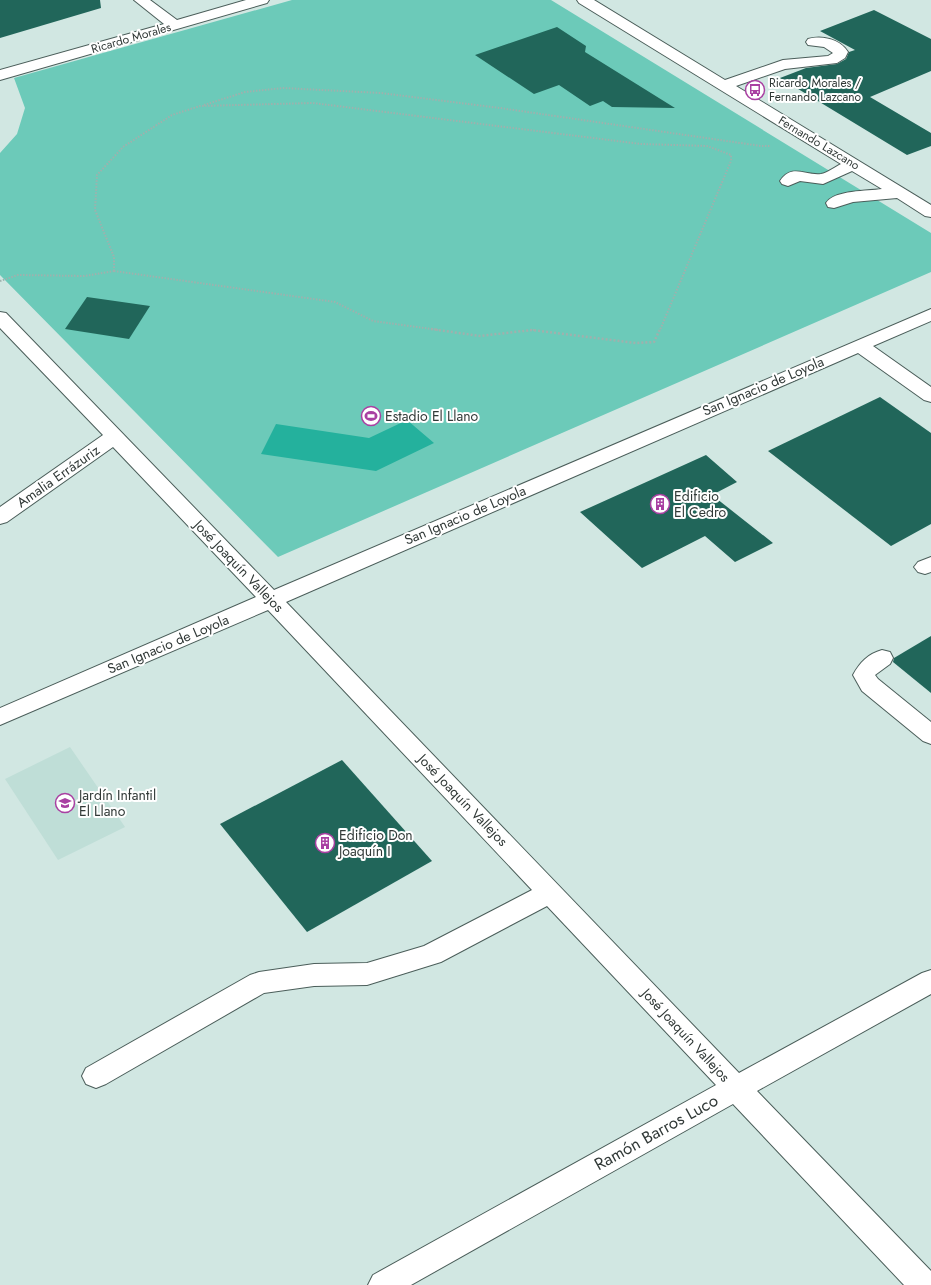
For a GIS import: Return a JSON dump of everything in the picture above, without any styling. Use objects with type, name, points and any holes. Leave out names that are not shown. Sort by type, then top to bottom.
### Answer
[{"type":"street","points":[[141,0],[175,25]]},
{"type":"street","points":[[208,0],[222,11]]},
{"type":"street","name":"Ricardo Morales","points":[[0,75],[262,0]]},
{"type":"street","name":"Fernando Lazcano","points":[[584,0],[931,212]]},
{"type":"street","points":[[724,86],[783,66],[832,60],[840,55],[841,52],[828,43],[813,42]]},
{"type":"street","points":[[788,181],[792,177],[800,176],[823,179],[853,164]]},
{"type":"street","points":[[834,203],[850,197],[900,193]]},
{"type":"street","name":"San Ignacio de Loyola","points":[[0,717],[931,314]]},
{"type":"street","name":"José Joaquín Vallejos","points":[[0,317],[924,1285]]},
{"type":"street","points":[[859,345],[931,396]]},
{"type":"street","name":"Amalia Errázuriz","points":[[0,517],[115,436]]},
{"type":"street","points":[[882,658],[868,668],[864,675],[870,685],[931,735]]},
{"type":"street","points":[[96,1076],[259,984],[314,975],[367,974],[432,954],[550,892]]},
{"type":"street","name":"Ramón Barros Luco","points":[[382,1285],[671,1123],[737,1089],[931,981]]},
{"type":"path","points":[[114,271],[114,257],[95,210],[97,175],[124,147],[172,115],[245,92],[283,88],[381,93],[500,108],[761,146],[778,145],[805,135]]},
{"type":"path","points":[[0,281],[18,275],[85,276],[114,271],[335,302],[373,321],[480,336],[532,330],[636,342],[654,342],[731,161],[731,155],[707,146],[641,144],[312,103],[257,103],[200,106]]},
{"type":"shaded area","name":"Estadio El Llano","points":[[292,0],[551,0],[931,233],[931,272],[278,557],[0,275],[0,153],[17,134],[25,108],[14,78]]},
{"type":"shaded area","points":[[407,420],[434,443],[376,471],[261,454],[276,424],[369,438]]},
{"type":"shaded area","name":"Jardín Infantil El Llano","points":[[70,747],[125,827],[58,860],[5,779]]},
{"type":"building","points":[[0,0],[100,0],[101,8],[0,38]]},
{"type":"building","points":[[874,10],[931,39],[931,71],[870,97],[931,133],[931,146],[907,155],[780,78],[806,68],[837,64],[846,59],[849,52],[855,50],[820,31]]},
{"type":"building","points":[[557,27],[586,46],[585,52],[675,108],[612,107],[603,101],[590,106],[559,85],[534,94],[475,55]]},
{"type":"building","points":[[87,297],[150,306],[129,339],[65,329]]},
{"type":"building","points":[[880,397],[931,433],[931,524],[891,546],[768,451]]},
{"type":"building","name":"Edificio El Cedro","points":[[706,455],[737,482],[712,495],[773,543],[735,562],[705,536],[642,568],[580,512]]},
{"type":"building","points":[[931,636],[931,693],[893,662],[894,658]]},
{"type":"building","name":"Edificio Don Joaquín I","points":[[342,760],[432,861],[307,932],[220,824]]},
{"type":"place","name":"Ricardo Morales / Fernando Lazcano","points":[[755,90]]},
{"type":"place","name":"Estadio El Llano","points":[[371,416]]},
{"type":"place","name":"Edificio El Cedro","points":[[660,504]]},
{"type":"place","name":"Jardín Infantil El Llano","points":[[65,803]]},
{"type":"place","name":"Edificio Don Joaquín I","points":[[325,843]]}]
